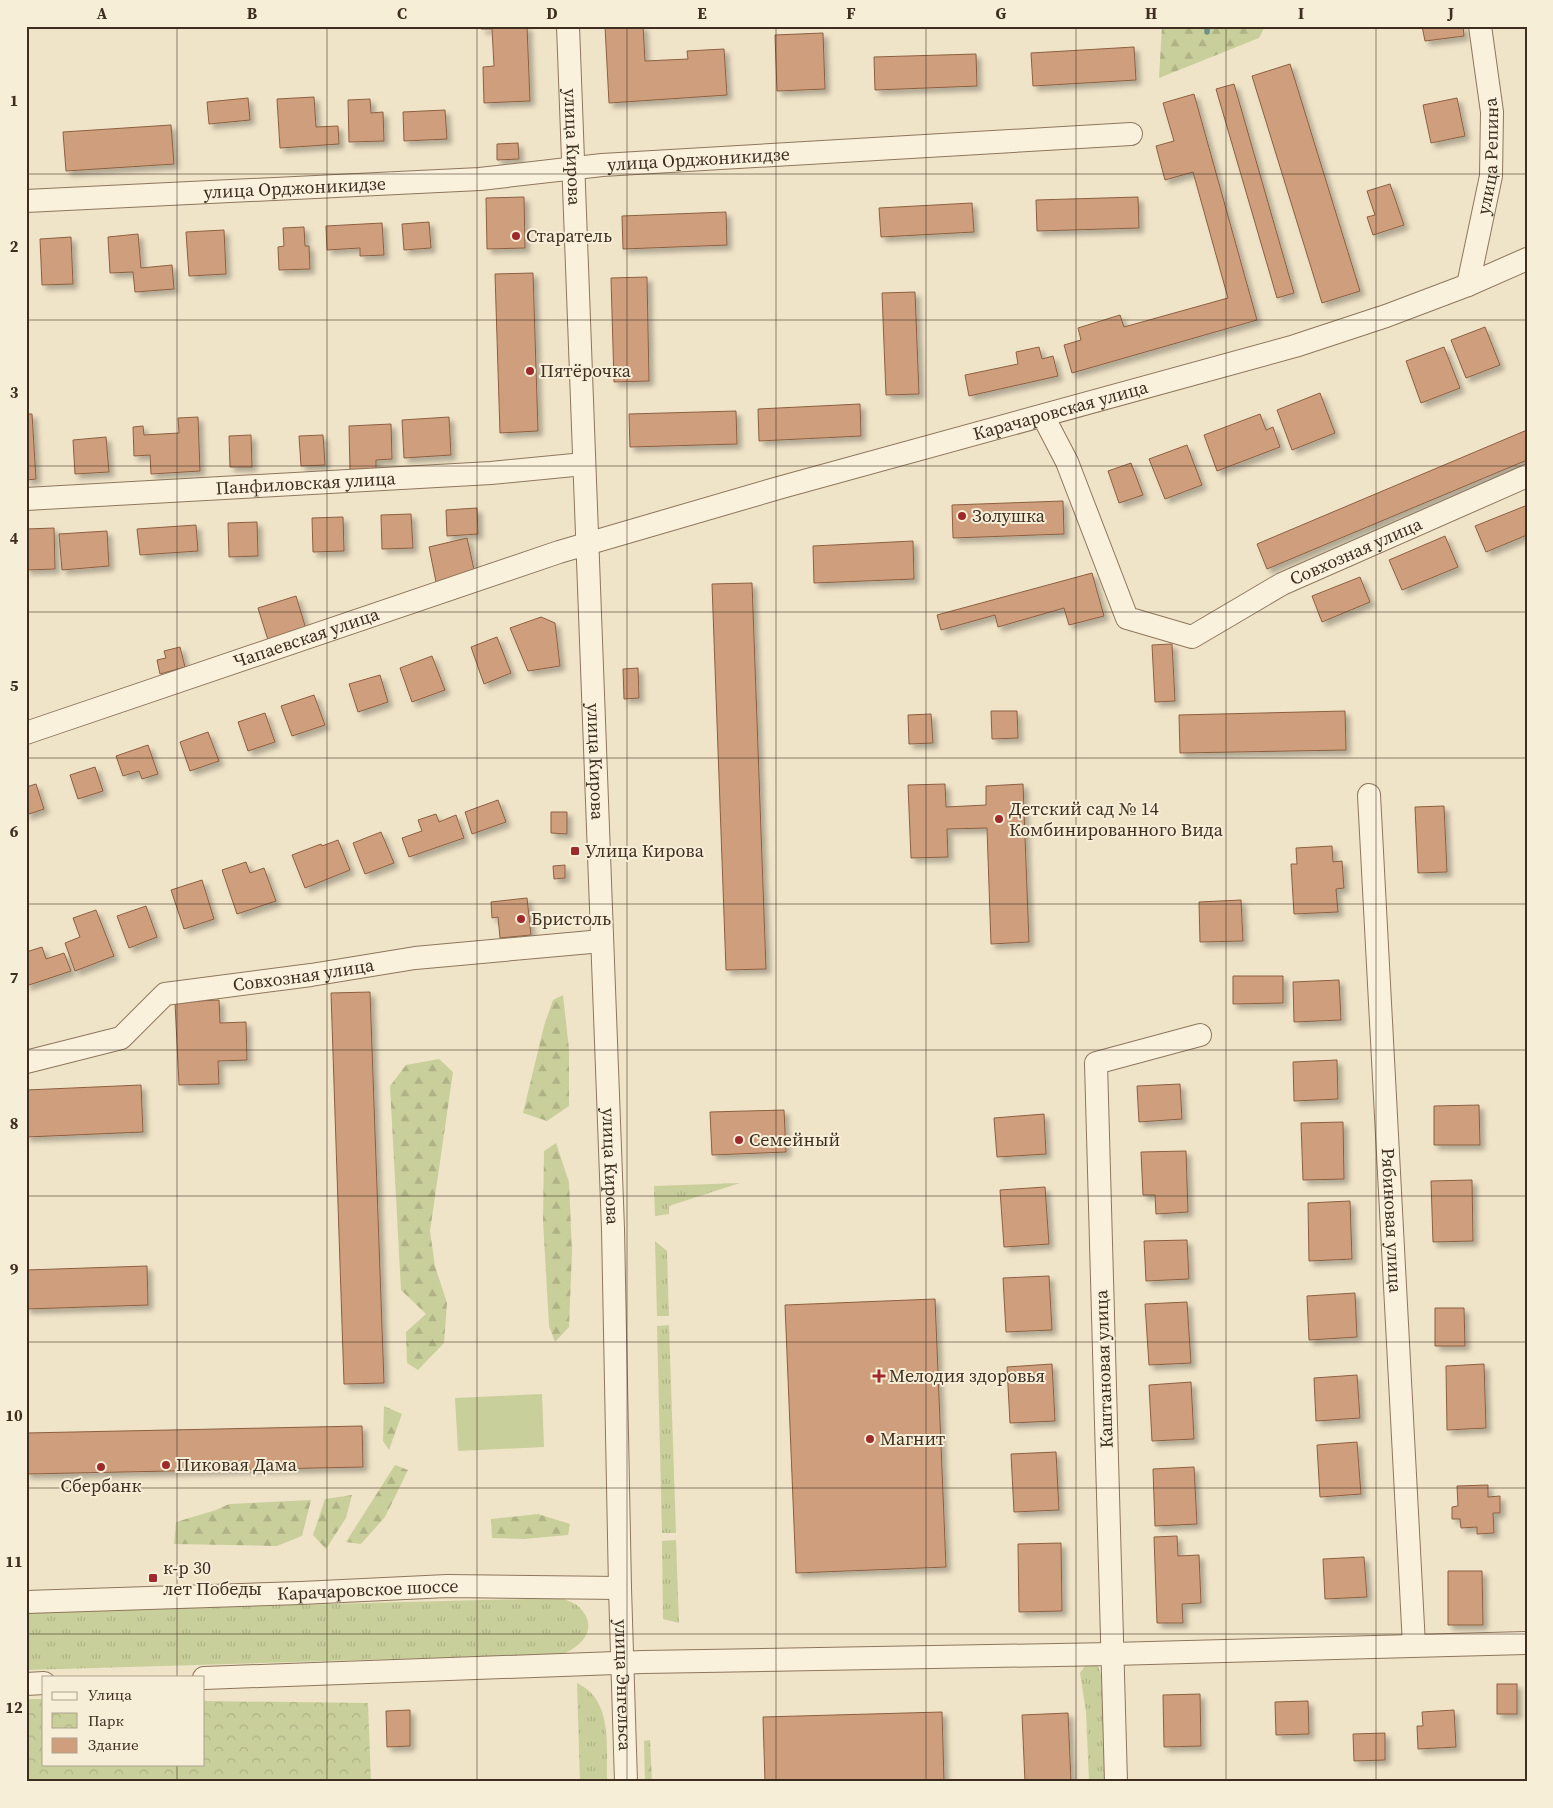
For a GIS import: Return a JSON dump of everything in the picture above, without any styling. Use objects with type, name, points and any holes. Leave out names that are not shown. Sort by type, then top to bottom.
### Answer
[{"type":"street","name":"улица Кирова","points":[[568,26],[613,1229],[620,1588]]},
{"type":"street","name":"улица Репина","points":[[1468,285],[1491,176],[1492,112],[1480,26]]},
{"type":"street","name":"улица Орджоникидзе","points":[[26,201],[480,179],[602,164],[1131,134]]},
{"type":"street","name":"Карачаровская улица","points":[[587,544],[782,487],[1295,346],[1386,316],[1527,260]]},
{"type":"street","name":"Совхозная улица","points":[[1043,416],[1067,462],[1127,618],[1192,637],[1282,584],[1527,476]]},
{"type":"street","name":"Панфиловская улица","points":[[26,499],[481,474],[584,464]]},
{"type":"street","name":"Чапаевская улица","points":[[26,732],[587,544]]},
{"type":"street","name":"Рябиновая улица","points":[[1369,796],[1414,1645]]},
{"type":"street","name":"Совхозная улица","points":[[26,1062],[121,1038],[165,994],[311,975],[415,958],[602,940]]},
{"type":"street","name":"Каштановая улица","points":[[1116,1782],[1096,1063],[1200,1035]]},
{"type":"street","name":"Карачаровское шоссе","points":[[26,1602],[447,1586],[620,1588]]},
{"type":"street","name":"улица Энгельса","points":[[620,1588],[626,1782]]},
{"type":"street","points":[[205,1678],[622,1663],[1112,1654],[1527,1643]]},
{"type":"street","points":[[26,1684],[42,1683]]},
{"type":"green space","points":[[1162,26],[1265,26],[1259,38],[1159,78]]},
{"type":"green space","points":[[563,995],[569,1049],[569,1106],[547,1121],[523,1113],[544,1026],[553,1000]]},
{"type":"green space","points":[[439,1059],[453,1072],[430,1231],[435,1266],[447,1303],[444,1343],[418,1370],[407,1363],[406,1332],[426,1314],[401,1290],[390,1086],[406,1065]]},
{"type":"green space","points":[[556,1143],[569,1182],[572,1252],[569,1327],[555,1342],[549,1326],[543,1220],[544,1151]]},
{"type":"green space","points":[[740,1183],[669,1206],[669,1214],[655,1216],[654,1186]]},
{"type":"green space","points":[[655,1241],[667,1251],[669,1316],[657,1316]]},
{"type":"green space","points":[[669,1325],[676,1533],[662,1533],[657,1326]]},
{"type":"green space","points":[[542,1394],[544,1447],[458,1451],[455,1398]]},
{"type":"green space","points":[[384,1406],[402,1414],[389,1450],[383,1441]]},
{"type":"green space","points":[[395,1465],[408,1470],[385,1517],[361,1544],[346,1542]]},
{"type":"green space","points":[[352,1495],[346,1518],[326,1549],[313,1535],[325,1499]]},
{"type":"green space","points":[[311,1500],[302,1536],[277,1546],[174,1544],[176,1522],[216,1510],[229,1504]]},
{"type":"green space","points":[[538,1514],[570,1524],[568,1535],[524,1539],[492,1538],[491,1519]]},
{"type":"green space","points":[[676,1540],[679,1623],[663,1619],[662,1541]]},
{"type":"green space","points":[[562,1598],[578,1606],[586,1615],[588,1622],[586,1636],[570,1651],[563,1654],[26,1670],[26,1612]]},
{"type":"green space","points":[[1087,1663],[1097,1663],[1103,1680],[1107,1782],[1089,1782],[1086,1712],[1080,1673]]},
{"type":"green space","points":[[577,1683],[590,1692],[602,1711],[607,1746],[607,1782],[580,1782]]},
{"type":"green space","points":[[26,1699],[42,1699],[42,1766],[205,1766],[205,1701],[368,1703],[371,1782],[26,1782]]},
{"type":"green space","points":[[650,1740],[652,1782],[645,1782],[644,1741]]},
{"type":"building","points":[[481,26],[527,26],[530,101],[484,103],[483,67],[494,66],[492,29],[481,29]]},
{"type":"building","points":[[605,26],[643,26],[645,61],[688,59],[687,51],[724,49],[727,95],[609,103]]},
{"type":"building","points":[[1422,26],[1463,26],[1464,36],[1425,41]]},
{"type":"building","points":[[823,33],[825,89],[777,91],[775,35]]},
{"type":"building","points":[[1134,47],[1136,80],[1033,86],[1031,53]]},
{"type":"building","points":[[976,54],[977,86],[875,90],[874,57]]},
{"type":"building","points":[[1290,64],[1360,291],[1322,303],[1252,76]]},
{"type":"building","points":[[1234,84],[1294,293],[1277,298],[1216,89]]},
{"type":"building","points":[[1194,94],[1257,320],[1072,373],[1064,345],[1081,340],[1078,328],[1120,315],[1124,327],[1228,298],[1193,172],[1165,180],[1156,146],[1174,141],[1163,103]]},
{"type":"building","points":[[314,97],[316,127],[338,126],[339,144],[280,148],[277,99]]},
{"type":"building","points":[[248,98],[250,120],[209,124],[207,102]]},
{"type":"building","points":[[1457,98],[1465,136],[1431,143],[1423,105]]},
{"type":"building","points":[[370,99],[371,113],[383,112],[384,141],[349,142],[348,100]]},
{"type":"building","points":[[445,110],[447,139],[404,141],[403,112]]},
{"type":"building","points":[[171,125],[174,164],[66,171],[63,132]]},
{"type":"building","points":[[518,143],[519,159],[497,160],[497,144]]},
{"type":"building","points":[[1390,184],[1404,225],[1373,235],[1367,217],[1375,215],[1367,191]]},
{"type":"building","points":[[524,197],[525,248],[487,249],[486,198]]},
{"type":"building","points":[[1138,197],[1139,228],[1037,231],[1036,200]]},
{"type":"building","points":[[972,203],[974,232],[881,237],[879,208]]},
{"type":"building","points":[[726,212],[727,245],[623,249],[622,216]]},
{"type":"building","points":[[429,222],[431,248],[404,250],[402,224]]},
{"type":"building","points":[[382,223],[384,255],[360,256],[360,248],[327,250],[326,226]]},
{"type":"building","points":[[304,227],[305,246],[309,246],[310,269],[279,270],[278,247],[284,246],[283,228]]},
{"type":"building","points":[[224,230],[226,274],[189,276],[186,232]]},
{"type":"building","points":[[138,234],[141,268],[172,265],[174,289],[135,292],[133,272],[110,273],[108,237]]},
{"type":"building","points":[[71,237],[73,284],[42,285],[40,239]]},
{"type":"building","points":[[533,273],[538,431],[500,433],[495,274]]},
{"type":"building","points":[[647,277],[649,381],[614,382],[611,278]]},
{"type":"building","points":[[915,292],[919,394],[886,395],[882,293]]},
{"type":"building","points":[[1485,327],[1500,365],[1466,378],[1451,340]]},
{"type":"building","points":[[1039,347],[1042,359],[1053,356],[1058,376],[969,396],[965,375],[1018,364],[1016,352]]},
{"type":"building","points":[[1444,347],[1460,388],[1421,403],[1406,361]]},
{"type":"building","points":[[1320,393],[1335,433],[1292,450],[1277,410]]},
{"type":"building","points":[[860,404],[861,436],[759,441],[758,409]]},
{"type":"building","points":[[736,411],[737,444],[630,447],[629,414]]},
{"type":"building","points":[[26,414],[32,414],[36,479],[26,480]]},
{"type":"building","points":[[1260,414],[1266,430],[1273,427],[1280,447],[1217,471],[1204,435]]},
{"type":"building","points":[[198,417],[200,471],[151,474],[150,455],[134,456],[133,427],[143,426],[144,435],[179,433],[178,418]]},
{"type":"building","points":[[449,417],[451,455],[404,458],[402,420]]},
{"type":"building","points":[[391,424],[392,459],[376,460],[376,469],[350,470],[349,426]]},
{"type":"building","points":[[1527,430],[1527,460],[1267,569],[1257,544]]},
{"type":"building","points":[[251,435],[252,467],[230,467],[229,436]]},
{"type":"building","points":[[323,435],[325,465],[301,466],[299,436]]},
{"type":"building","points":[[106,437],[109,472],[75,474],[73,440]]},
{"type":"building","points":[[1187,445],[1202,485],[1165,499],[1149,459]]},
{"type":"building","points":[[1131,463],[1143,495],[1119,503],[1108,471]]},
{"type":"building","points":[[1063,501],[1064,534],[953,538],[952,505]]},
{"type":"building","points":[[1525,506],[1527,511],[1527,535],[1486,552],[1475,526]]},
{"type":"building","points":[[477,508],[478,534],[447,536],[446,510]]},
{"type":"building","points":[[411,514],[413,548],[382,549],[381,515]]},
{"type":"building","points":[[343,517],[344,551],[313,552],[312,518]]},
{"type":"building","points":[[257,522],[258,556],[229,557],[228,523]]},
{"type":"building","points":[[196,525],[198,551],[140,555],[137,529]]},
{"type":"building","points":[[54,528],[55,569],[26,570],[26,529]]},
{"type":"building","points":[[107,531],[109,566],[62,570],[59,534]]},
{"type":"building","points":[[1445,536],[1458,567],[1402,590],[1389,560]]},
{"type":"building","points":[[467,538],[475,574],[436,582],[429,547]]},
{"type":"building","points":[[913,541],[914,579],[814,583],[813,546]]},
{"type":"building","points":[[1092,573],[1104,616],[1069,625],[1064,608],[998,627],[995,615],[941,630],[937,615]]},
{"type":"building","points":[[1360,577],[1370,602],[1322,622],[1312,596]]},
{"type":"building","points":[[752,583],[766,969],[726,970],[712,584]]},
{"type":"building","points":[[296,596],[306,629],[268,640],[258,608]]},
{"type":"building","points":[[541,617],[555,623],[560,666],[528,671],[510,628]]},
{"type":"building","points":[[497,637],[511,673],[484,684],[471,647]]},
{"type":"building","points":[[1172,644],[1175,701],[1155,702],[1152,645]]},
{"type":"building","points":[[180,647],[185,667],[160,674],[157,660],[166,658],[164,651]]},
{"type":"building","points":[[432,656],[445,690],[412,702],[400,668]]},
{"type":"building","points":[[638,668],[639,698],[624,699],[623,669]]},
{"type":"building","points":[[380,675],[388,702],[358,712],[349,684]]},
{"type":"building","points":[[314,695],[325,725],[292,736],[281,706]]},
{"type":"building","points":[[991,711],[1017,711],[1018,738],[992,739]]},
{"type":"building","points":[[1345,711],[1346,750],[1180,753],[1179,715]]},
{"type":"building","points":[[265,713],[275,742],[248,751],[238,722]]},
{"type":"building","points":[[931,714],[933,743],[909,744],[908,715]]},
{"type":"building","points":[[208,732],[219,761],[190,771],[180,742]]},
{"type":"building","points":[[148,745],[158,774],[142,779],[139,771],[123,776],[116,756]]},
{"type":"building","points":[[95,767],[103,791],[78,799],[70,775]]},
{"type":"building","points":[[36,784],[44,809],[26,815],[26,787]]},
{"type":"building","points":[[945,784],[946,807],[986,805],[986,786],[1023,784],[1029,942],[991,944],[987,828],[947,829],[948,857],[911,858],[908,785]]},
{"type":"building","points":[[498,800],[506,822],[472,834],[465,812]]},
{"type":"building","points":[[1444,806],[1447,872],[1418,873],[1415,807]]},
{"type":"building","points":[[551,812],[567,812],[567,834],[551,833]]},
{"type":"building","points":[[436,814],[439,822],[456,815],[464,838],[409,857],[402,838],[422,831],[418,820]]},
{"type":"building","points":[[381,832],[394,863],[365,874],[353,843]]},
{"type":"building","points":[[338,840],[350,870],[305,888],[292,855]]},
{"type":"building","points":[[1332,846],[1333,862],[1342,861],[1344,888],[1336,889],[1338,912],[1294,914],[1291,864],[1297,864],[1296,848]]},
{"type":"building","points":[[246,862],[250,873],[264,868],[276,901],[237,914],[222,870]]},
{"type":"building","points":[[565,865],[565,878],[554,879],[553,866]]},
{"type":"building","points":[[202,880],[214,919],[184,929],[171,890]]},
{"type":"building","points":[[527,898],[531,935],[500,938],[498,917],[492,918],[491,902]]},
{"type":"building","points":[[1241,900],[1243,941],[1200,942],[1199,902]]},
{"type":"building","points":[[146,906],[157,937],[129,948],[117,916]]},
{"type":"building","points":[[96,910],[114,956],[75,971],[65,943],[80,937],[73,918]]},
{"type":"building","points":[[42,947],[46,959],[64,953],[71,971],[26,986],[26,952]]},
{"type":"building","points":[[1233,976],[1283,976],[1283,1003],[1233,1004]]},
{"type":"building","points":[[1339,980],[1341,1020],[1294,1022],[1293,982]]},
{"type":"building","points":[[370,992],[384,1383],[344,1384],[331,993]]},
{"type":"building","points":[[219,1000],[220,1023],[246,1022],[247,1060],[218,1061],[219,1084],[179,1085],[175,1002]]},
{"type":"building","points":[[1337,1060],[1338,1099],[1294,1101],[1293,1062]]},
{"type":"building","points":[[1180,1084],[1182,1119],[1139,1122],[1137,1086]]},
{"type":"building","points":[[141,1085],[143,1132],[26,1137],[26,1090]]},
{"type":"building","points":[[1479,1105],[1480,1145],[1434,1145],[1434,1106]]},
{"type":"building","points":[[784,1110],[786,1152],[712,1155],[710,1112]]},
{"type":"building","points":[[1044,1114],[1046,1154],[997,1157],[994,1118]]},
{"type":"building","points":[[1343,1122],[1344,1179],[1303,1180],[1301,1123]]},
{"type":"building","points":[[1186,1151],[1188,1212],[1156,1214],[1155,1195],[1143,1195],[1141,1152]]},
{"type":"building","points":[[1472,1180],[1473,1241],[1433,1242],[1431,1181]]},
{"type":"building","points":[[1045,1187],[1049,1244],[1004,1247],[1000,1190]]},
{"type":"building","points":[[1350,1201],[1352,1259],[1309,1261],[1308,1203]]},
{"type":"building","points":[[1187,1240],[1189,1279],[1146,1281],[1144,1241]]},
{"type":"building","points":[[147,1266],[148,1305],[26,1309],[26,1270]]},
{"type":"building","points":[[1049,1276],[1052,1330],[1006,1332],[1003,1278]]},
{"type":"building","points":[[1355,1293],[1357,1337],[1309,1340],[1307,1296]]},
{"type":"building","points":[[935,1299],[946,1567],[796,1573],[785,1305]]},
{"type":"building","points":[[1187,1302],[1191,1363],[1149,1365],[1145,1304]]},
{"type":"building","points":[[1435,1308],[1464,1308],[1465,1346],[1435,1346]]},
{"type":"building","points":[[1052,1364],[1055,1421],[1010,1423],[1007,1367]]},
{"type":"building","points":[[1484,1364],[1486,1428],[1447,1430],[1446,1366]]},
{"type":"building","points":[[1357,1375],[1360,1418],[1316,1421],[1314,1378]]},
{"type":"building","points":[[1191,1382],[1194,1439],[1152,1441],[1149,1385]]},
{"type":"building","points":[[362,1426],[363,1467],[26,1474],[26,1433]]},
{"type":"building","points":[[1357,1442],[1361,1494],[1320,1497],[1317,1445]]},
{"type":"building","points":[[1056,1452],[1059,1510],[1014,1512],[1011,1454]]},
{"type":"building","points":[[1194,1467],[1197,1524],[1155,1526],[1153,1469]]},
{"type":"building","points":[[1488,1485],[1488,1497],[1500,1496],[1500,1513],[1493,1513],[1494,1533],[1477,1534],[1477,1527],[1461,1528],[1460,1519],[1452,1519],[1452,1507],[1458,1506],[1457,1486]]},
{"type":"building","points":[[1177,1536],[1178,1556],[1199,1555],[1201,1603],[1182,1604],[1183,1623],[1157,1623],[1154,1537]]},
{"type":"building","points":[[1061,1543],[1062,1611],[1019,1612],[1018,1544]]},
{"type":"building","points":[[1364,1557],[1367,1597],[1325,1599],[1323,1559]]},
{"type":"building","points":[[1448,1571],[1482,1571],[1483,1625],[1448,1625]]},
{"type":"building","points":[[1497,1684],[1517,1684],[1517,1714],[1497,1714]]},
{"type":"building","points":[[1200,1694],[1201,1746],[1164,1747],[1163,1695]]},
{"type":"building","points":[[1308,1701],[1309,1734],[1276,1735],[1275,1702]]},
{"type":"building","points":[[410,1710],[410,1746],[387,1747],[386,1711]]},
{"type":"building","points":[[1454,1710],[1456,1747],[1418,1749],[1417,1726],[1423,1726],[1422,1712]]},
{"type":"building","points":[[942,1712],[944,1781],[765,1782],[763,1717]]},
{"type":"building","points":[[1068,1713],[1071,1782],[1025,1782],[1022,1715]]},
{"type":"building","points":[[1385,1733],[1385,1760],[1354,1761],[1353,1734]]},
{"type":"waterway","points":[[1207,26],[1207,32]]},
{"type":"place","name":"Старатель","points":[[516,236]]},
{"type":"place","name":"Пятёрочка","points":[[530,371]]},
{"type":"place","name":"Золушка","points":[[962,516]]},
{"type":"place","name":"Детский сад № 14 Комбинированного Вида","points":[[999,819]]},
{"type":"place","name":"Улица Кирова","points":[[575,851]]},
{"type":"place","name":"Бристоль","points":[[521,919]]},
{"type":"place","name":"Семейный","points":[[739,1140]]},
{"type":"place","name":"Мелодия здоровья","points":[[879,1376]]},
{"type":"place","name":"Магнит","points":[[870,1439]]},
{"type":"place","name":"Пиковая Дама","points":[[166,1465]]},
{"type":"place","name":"Сбербанк","points":[[101,1467]]},
{"type":"place","name":"к-р 30 лет Победы","points":[[153,1578]]}]
